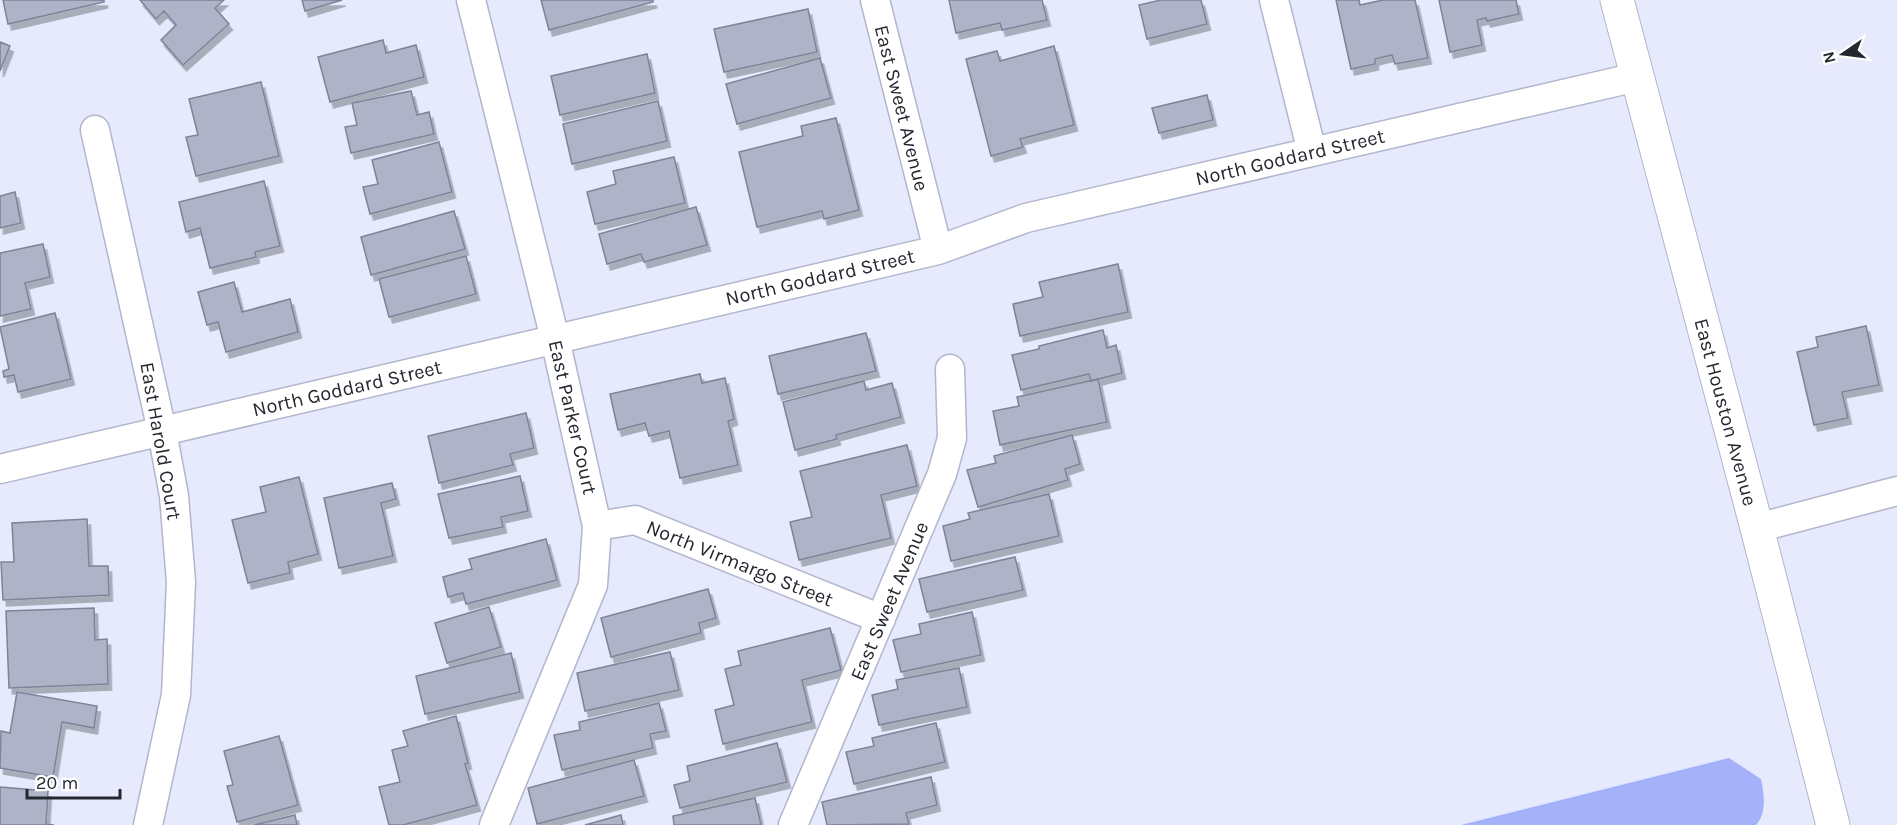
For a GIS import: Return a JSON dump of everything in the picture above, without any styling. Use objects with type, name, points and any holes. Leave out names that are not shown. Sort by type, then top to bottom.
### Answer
[{"type":"main road","name":"East Houston Avenue","points":[[1617,0],[1833,825]]},
{"type":"street","name":"East Parker Court","points":[[471,0],[555,339],[597,526],[592,585],[494,825]]},
{"type":"street","name":"East Sweet Avenue","points":[[875,0],[938,250]]},
{"type":"street","points":[[1274,0],[1312,152]]},
{"type":"street","name":"North Goddard Street","points":[[0,469],[938,250],[1026,218],[1637,77]]},
{"type":"street","name":"East Harold Court","points":[[95,130],[162,431],[174,496],[181,582],[176,695],[148,825]]},
{"type":"street","name":"East Sweet Avenue","points":[[793,825],[948,457],[952,438],[950,369]]},
{"type":"street","points":[[1757,528],[1897,491]]},
{"type":"street","name":"North Virmargo Street","points":[[597,526],[635,520],[881,619]]},
{"type":"shaded area","points":[[1729,758],[1761,779],[1763,809],[1756,825],[1461,825]]},
{"type":"building","points":[[3,0],[104,0],[104,2],[8,24]]},
{"type":"building","points":[[140,0],[224,0],[215,8],[229,24],[183,65],[161,40],[176,25],[164,11],[156,19]]},
{"type":"building","points":[[302,0],[342,0],[305,11]]},
{"type":"building","points":[[541,0],[653,0],[653,2],[549,30]]},
{"type":"building","points":[[949,0],[1042,0],[1047,20],[1002,30],[1000,23],[956,33]]},
{"type":"building","points":[[1161,0],[1201,0],[1207,24],[1147,39],[1139,5]]},
{"type":"building","points":[[1336,0],[1359,0],[1360,5],[1383,0],[1415,0],[1428,58],[1395,64],[1392,55],[1375,59],[1375,64],[1351,69]]},
{"type":"building","points":[[1439,0],[1516,0],[1519,14],[1487,21],[1486,18],[1477,20],[1482,45],[1450,52]]},
{"type":"building","points":[[808,9],[817,52],[724,72],[714,29]]},
{"type":"building","points":[[383,40],[386,53],[416,45],[424,77],[330,102],[318,57]]},
{"type":"building","points":[[0,42],[10,46],[0,71]]},
{"type":"building","points":[[1054,46],[1074,125],[1020,139],[1023,147],[991,156],[966,59],[997,51],[1000,61]]},
{"type":"building","points":[[647,54],[655,93],[560,115],[551,76]]},
{"type":"building","points":[[820,58],[831,98],[737,124],[726,84]]},
{"type":"building","points":[[261,82],[279,156],[196,176],[186,137],[198,135],[189,99]]},
{"type":"building","points":[[411,91],[417,115],[429,112],[434,134],[351,153],[345,127],[357,125],[352,103]]},
{"type":"building","points":[[1207,95],[1213,120],[1159,133],[1152,108]]},
{"type":"building","points":[[658,101],[667,141],[572,164],[563,124]]},
{"type":"building","points":[[836,118],[859,210],[824,219],[822,211],[757,227],[739,152],[803,136],[801,126]]},
{"type":"building","points":[[439,142],[452,192],[370,214],[363,187],[378,184],[372,160]]},
{"type":"building","points":[[674,157],[685,203],[595,224],[587,192],[616,184],[613,171]]},
{"type":"building","points":[[264,181],[280,246],[255,252],[256,257],[210,268],[200,228],[186,232],[179,202]]},
{"type":"building","points":[[15,192],[21,223],[0,228],[0,196]]},
{"type":"building","points":[[696,207],[707,245],[644,262],[641,254],[607,264],[599,234]]},
{"type":"building","points":[[454,211],[465,249],[371,275],[361,237]]},
{"type":"building","points":[[43,244],[50,277],[25,283],[31,309],[0,316],[0,253]]},
{"type":"building","points":[[466,256],[476,294],[389,317],[379,279]]},
{"type":"building","points":[[1118,264],[1128,312],[1020,336],[1013,304],[1043,297],[1039,282]]},
{"type":"building","points":[[234,282],[242,312],[290,299],[298,332],[226,352],[218,322],[207,325],[198,292]]},
{"type":"building","points":[[55,313],[71,379],[18,392],[14,375],[4,377],[3,371],[9,369],[0,327]]},
{"type":"building","points":[[1866,326],[1879,385],[1842,392],[1848,418],[1814,425],[1797,352],[1818,347],[1816,337]]},
{"type":"building","points":[[1103,330],[1107,348],[1116,345],[1122,373],[1091,381],[1089,374],[1021,390],[1012,355]]},
{"type":"building","points":[[866,333],[876,371],[778,394],[769,356]]},
{"type":"building","points":[[700,374],[702,383],[725,378],[734,419],[728,421],[738,465],[680,478],[669,431],[649,436],[645,423],[618,430],[610,394]]},
{"type":"building","points":[[1098,379],[1107,422],[1000,445],[993,411],[1019,406],[1017,397]]},
{"type":"building","points":[[864,381],[866,390],[892,383],[901,417],[836,435],[837,439],[795,450],[783,402]]},
{"type":"building","points":[[526,413],[534,448],[510,454],[513,465],[439,483],[428,436]]},
{"type":"building","points":[[1072,435],[1080,464],[1065,469],[1068,480],[978,507],[967,470],[996,463],[994,456]]},
{"type":"building","points":[[907,445],[917,486],[881,495],[891,538],[799,560],[790,522],[812,517],[800,471]]},
{"type":"building","points":[[520,476],[528,511],[501,517],[503,527],[449,538],[438,494]]},
{"type":"building","points":[[299,477],[318,554],[288,562],[290,573],[248,583],[232,520],[266,512],[260,487]]},
{"type":"building","points":[[392,483],[396,499],[381,503],[393,556],[339,568],[324,498]]},
{"type":"building","points":[[1049,494],[1059,536],[951,561],[943,526],[970,519],[968,513]]},
{"type":"building","points":[[87,519],[89,566],[108,566],[109,595],[3,600],[1,562],[14,562],[12,523]]},
{"type":"building","points":[[546,539],[557,580],[466,604],[463,593],[448,597],[443,577],[472,569],[469,559]]},
{"type":"building","points":[[1015,557],[1023,590],[927,612],[919,579]]},
{"type":"building","points":[[708,589],[716,618],[699,623],[701,633],[611,657],[601,618]]},
{"type":"building","points":[[489,607],[501,647],[447,663],[435,623]]},
{"type":"building","points":[[94,608],[95,640],[107,639],[108,684],[9,688],[6,611]]},
{"type":"building","points":[[972,612],[981,655],[901,672],[893,640],[921,634],[919,624]]},
{"type":"building","points":[[830,628],[841,670],[802,680],[812,722],[723,744],[715,710],[734,705],[725,669],[741,665],[738,651]]},
{"type":"building","points":[[670,652],[679,690],[585,711],[577,673]]},
{"type":"building","points":[[511,653],[520,692],[425,714],[416,676]]},
{"type":"building","points":[[959,668],[967,707],[879,725],[872,695],[898,689],[896,680]]},
{"type":"building","points":[[17,692],[97,706],[94,728],[62,722],[53,777],[0,768],[1,731],[10,733]]},
{"type":"building","points":[[659,703],[666,731],[650,734],[653,748],[562,770],[554,735],[580,730],[579,722]]},
{"type":"building","points":[[456,716],[468,763],[465,764],[477,805],[403,825],[389,825],[379,787],[400,782],[392,750],[408,746],[403,731]]},
{"type":"building","points":[[936,723],[945,762],[854,784],[846,752],[874,746],[872,738]]},
{"type":"building","points":[[279,736],[298,805],[237,822],[227,786],[233,785],[224,751]]},
{"type":"building","points":[[777,743],[787,782],[680,808],[674,785],[690,781],[687,766]]},
{"type":"building","points":[[634,760],[644,796],[537,824],[528,788]]},
{"type":"building","points":[[931,777],[937,805],[906,813],[909,824],[827,825],[822,802]]},
{"type":"building","points":[[0,787],[48,791],[46,824],[54,825],[0,825]]},
{"type":"building","points":[[755,798],[761,825],[674,825],[673,816]]},
{"type":"building","points":[[295,815],[297,825],[254,825]]},
{"type":"building","points":[[621,815],[623,825],[585,825]]}]
